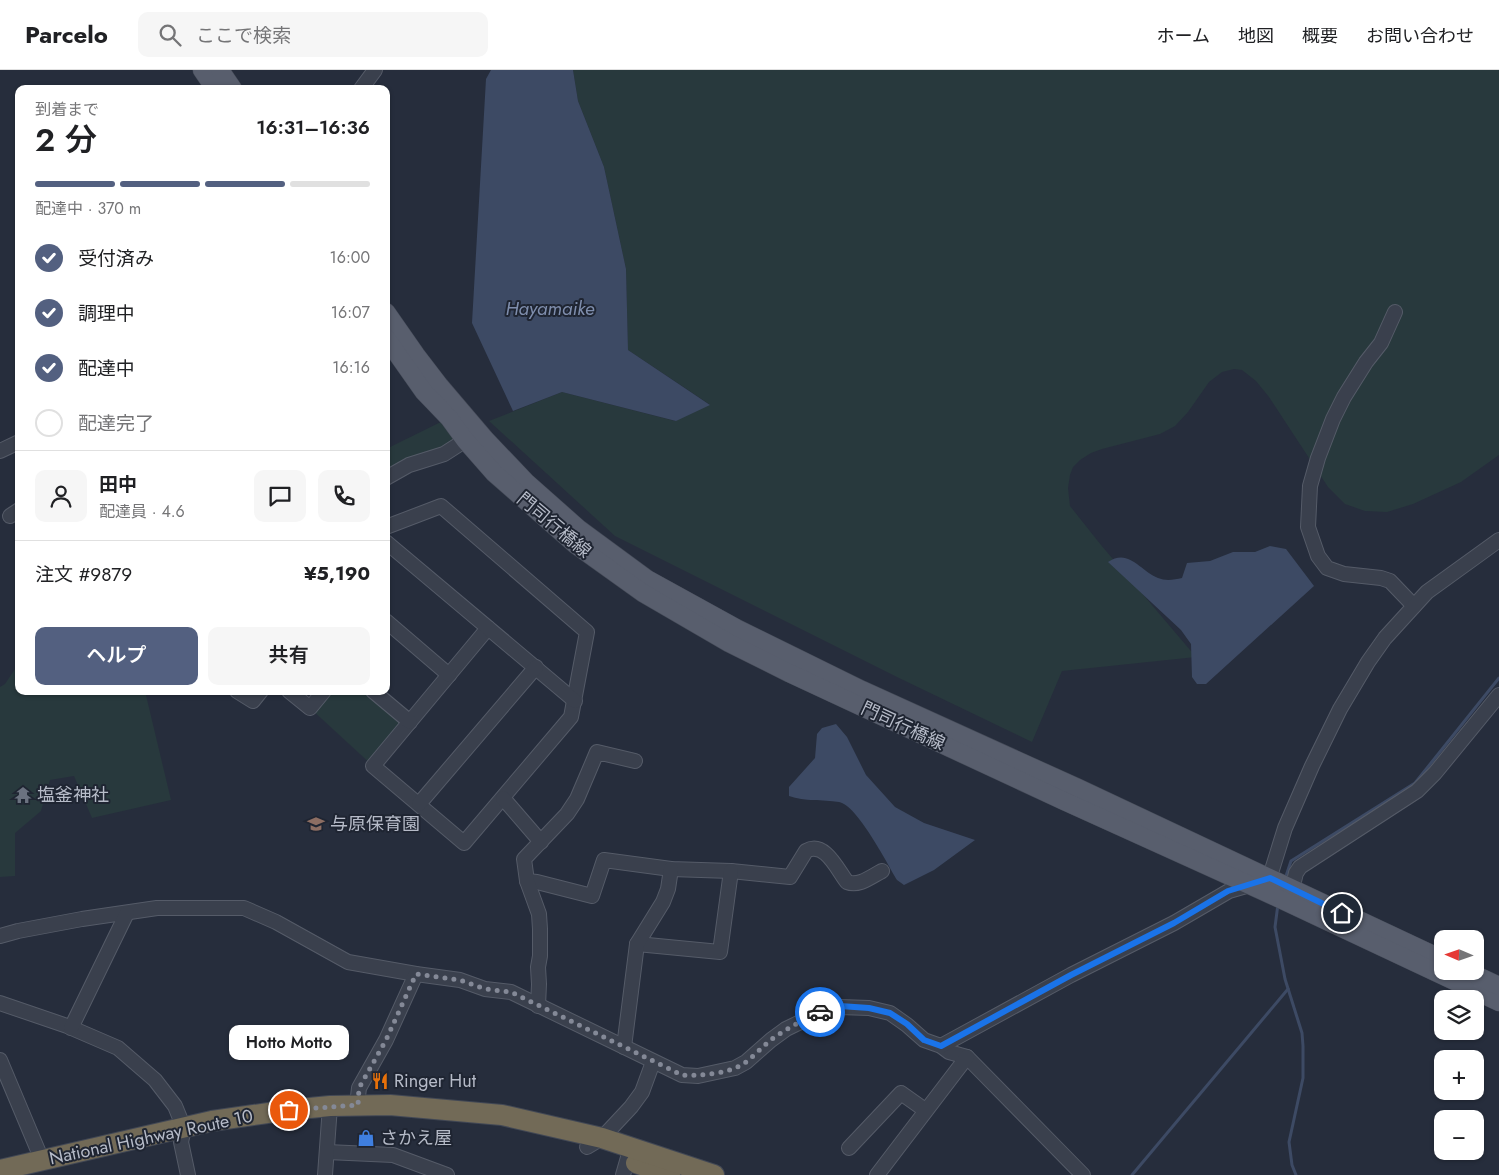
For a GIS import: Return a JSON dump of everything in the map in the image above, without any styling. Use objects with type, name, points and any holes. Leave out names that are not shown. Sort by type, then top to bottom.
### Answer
[{"type":"highway","name":"National Highway Route 10","points":[[0,1170],[42,1160],[183,1135],[236,1131],[358,1105],[390,1105],[502,1115],[595,1142],[627,1160],[670,1175]]},
{"type":"highway","name":"National Highway Route 10","points":[[329,1112],[425,1116],[595,1142]]},
{"type":"highway","name":"National Highway Route 10","points":[[27,1175],[183,1135]]},
{"type":"highway","name":"National Highway Route 10","points":[[627,1160],[714,1175]]},
{"type":"main road","points":[[202,70],[212,85]]},
{"type":"main road","points":[[220,70],[230,85]]},
{"type":"main road","name":"門司行橋線","points":[[390,318],[472,436],[494,473],[576,545],[643,593],[729,643],[870,711],[1248,885],[1268,885]]},
{"type":"main road","name":"門司行橋線","points":[[390,344],[424,392],[449,418],[580,529],[646,579],[736,628],[862,690],[1078,788],[1499,1002]]},
{"type":"main road","name":"門司行橋線","points":[[1291,897],[1434,957]]},
{"type":"main road","points":[[1484,979],[1499,986]]},
{"type":"street","points":[[364,85],[375,70]]},
{"type":"street","points":[[1395,312],[1381,343],[1366,362],[1344,397],[1333,419],[1318,458],[1310,486],[1308,527],[1318,556],[1327,568],[1344,574],[1382,578],[1390,582],[1414,606]]},
{"type":"street","points":[[390,476],[409,465],[444,454],[472,436]]},
{"type":"street","points":[[0,451],[15,444]]},
{"type":"street","points":[[390,525],[440,506],[587,632],[571,717],[464,843],[373,766],[488,628]]},
{"type":"street","points":[[1268,885],[1285,828],[1312,766],[1340,709],[1373,654],[1426,592],[1499,540]]},
{"type":"street","points":[[390,545],[575,701]]},
{"type":"street","points":[[390,624],[449,676]]},
{"type":"street","points":[[418,804],[536,667]]},
{"type":"street","points":[[243,695],[252,701],[257,695]]},
{"type":"street","points":[[294,695],[310,708],[321,695]]},
{"type":"street","points":[[378,695],[410,722]]},
{"type":"street","points":[[1291,897],[1296,873],[1300,866],[1417,792],[1499,695]]},
{"type":"street","points":[[538,1006],[540,922],[527,881],[524,859],[567,814],[577,799],[597,752],[635,761]]},
{"type":"street","points":[[503,798],[541,842]]},
{"type":"street","points":[[527,881],[592,896],[604,860],[671,869],[790,877],[806,852],[810,849],[825,853],[851,884],[856,884],[882,871]]},
{"type":"street","points":[[624,1047],[637,944],[663,902],[668,889],[671,869]]},
{"type":"street","points":[[637,944],[720,952],[730,872]]},
{"type":"street","points":[[941,1046],[1071,975],[1174,923],[1228,891],[1248,885]]},
{"type":"street","points":[[0,936],[82,919],[157,908],[244,908],[276,922],[348,962],[460,980],[485,989],[511,992],[682,1075],[698,1076],[735,1068],[746,1062],[786,1029],[827,1009],[840,1006],[869,1008],[890,1013],[907,1024],[924,1040],[941,1046],[948,1052],[967,1057],[1083,1175]]},
{"type":"street","points":[[71,1028],[127,913]]},
{"type":"street","points":[[358,1105],[359,1088],[386,1040],[416,974]]},
{"type":"street","points":[[0,1003],[71,1028],[118,1048],[155,1080],[176,1106],[183,1135],[188,1175]]},
{"type":"street","points":[[877,1175],[967,1057]]},
{"type":"street","points":[[0,1060],[42,1160]]},
{"type":"street","points":[[595,1142],[623,1117],[642,1092],[653,1062]]},
{"type":"street","points":[[849,1148],[900,1093],[926,1110]]},
{"type":"street","points":[[325,1175],[329,1112]]},
{"type":"street","points":[[327,1152],[393,1156],[447,1175]]},
{"type":"shaded area","points":[[573,70],[1499,70],[1499,455],[1461,482],[1413,504],[1387,512],[1365,511],[1345,504],[1328,487],[1269,397],[1256,381],[1242,370],[1234,369],[1222,372],[1209,382],[1188,412],[1175,426],[1160,434],[1102,449],[1080,460],[1073,467],[1068,488],[1070,506],[1196,657],[1062,671],[1032,742],[899,678],[615,536],[489,421],[562,392],[675,421],[709,404],[628,350],[626,269],[604,167],[578,101]]},
{"type":"shaded area","points":[[449,418],[465,440],[390,476],[390,447]]},
{"type":"shaded area","points":[[15,669],[15,695],[146,695],[171,800],[92,818],[74,776],[50,780],[41,811],[15,833],[15,876],[0,877],[0,687],[5,684]]},
{"type":"shaded area","points":[[321,695],[378,695],[410,722],[373,766],[310,708]]},
{"type":"water","name":"Hayamaike","points":[[491,70],[573,70],[578,101],[604,167],[626,269],[628,350],[710,405],[676,421],[562,392],[513,411],[472,323],[486,79]]},
{"type":"water","points":[[1270,546],[1286,549],[1314,586],[1206,684],[1197,684],[1192,677],[1191,644],[1181,630],[1108,562],[1115,558],[1128,559],[1158,578],[1173,580],[1182,578],[1187,563],[1210,561],[1233,552],[1255,552]]},
{"type":"water","points":[[836,724],[847,737],[866,775],[895,807],[924,823],[975,840],[934,870],[904,885],[897,880],[863,824],[846,806],[839,802],[801,799],[789,796],[789,787],[815,758],[817,734],[822,728]]},
{"type":"waterway","points":[[1285,879],[1291,861],[1415,783],[1499,678]]},
{"type":"waterway","points":[[1278,904],[1275,927],[1285,979],[1302,1033],[1303,1046],[1303,1078],[1289,1142],[1292,1165],[1296,1175]]},
{"type":"waterway","points":[[1132,1175],[1288,989]]},
{"type":"way so far","points":[[289,1110],[358,1105],[359,1088],[386,1040],[416,974],[460,980],[485,989],[511,992],[682,1075],[698,1076],[735,1068],[746,1062],[786,1029],[820,1012]]},
{"type":"place","name":"塩釜神社","points":[[23,795]]},
{"type":"place","name":"与原保育園","points":[[316,824]]},
{"type":"place","name":"Ringer Hut","points":[[380,1081]]},
{"type":"place","name":"Hotto Motto","points":[[289,1110]]},
{"type":"place","name":"さかえ屋","points":[[366,1138]]},
{"type":"route","points":[[820,1012],[840,1006],[869,1008],[890,1013],[907,1024],[924,1040],[941,1046],[1071,975],[1174,923],[1228,891],[1270,878],[1342,913]]}]
